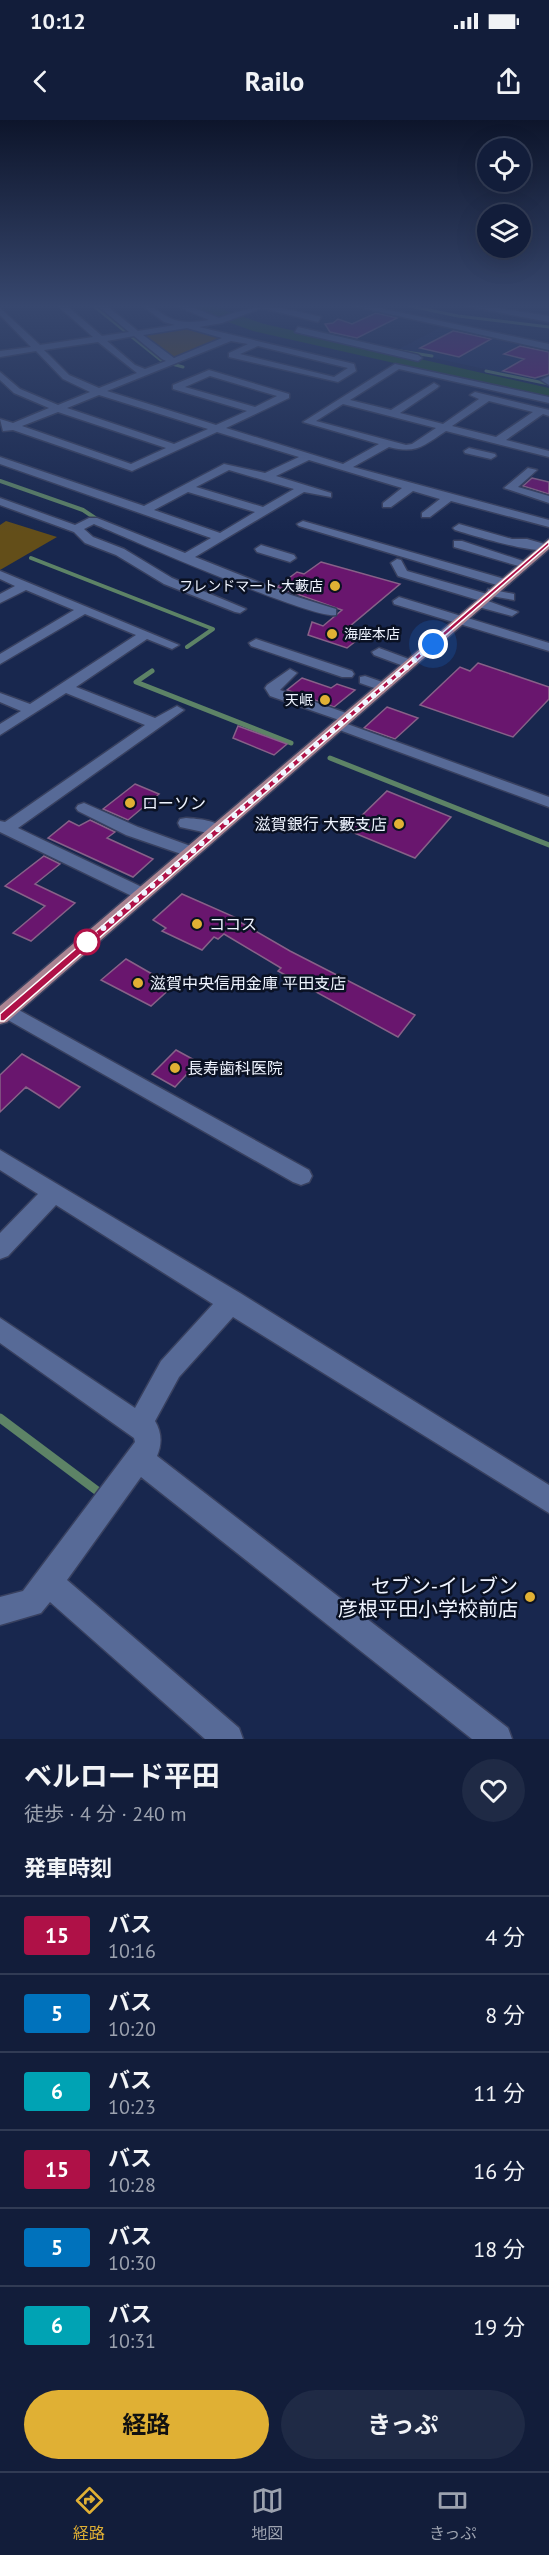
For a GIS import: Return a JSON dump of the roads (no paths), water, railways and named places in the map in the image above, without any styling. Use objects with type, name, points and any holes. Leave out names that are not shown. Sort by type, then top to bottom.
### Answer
[{"type":"main road","points":[[4,1014],[460,620],[524,574],[546,546]]},
{"type":"street","points":[[7,382],[17,391],[56,409],[175,448]]},
{"type":"street","points":[[77,382],[99,392],[343,468],[549,524]]},
{"type":"street","points":[[0,432],[124,382]]},
{"type":"street","points":[[189,382],[176,387],[255,410]]},
{"type":"street","points":[[0,422],[132,468],[286,396],[238,382]]},
{"type":"street","points":[[373,382],[308,422],[406,448],[416,447],[487,398]]},
{"type":"street","points":[[469,382],[549,400]]},
{"type":"street","points":[[538,385],[549,388]]},
{"type":"street","points":[[392,414],[434,386]]},
{"type":"street","points":[[465,393],[545,412]]},
{"type":"street","points":[[342,401],[549,454]]},
{"type":"street","points":[[496,441],[545,412]]},
{"type":"street","points":[[343,468],[388,443]]},
{"type":"street","points":[[469,451],[492,456]]},
{"type":"street","points":[[266,477],[307,457]]},
{"type":"street","points":[[0,460],[221,537]]},
{"type":"street","points":[[144,511],[228,466],[327,495]]},
{"type":"street","points":[[532,471],[510,488],[526,497],[549,500]]},
{"type":"street","points":[[187,488],[264,512]]},
{"type":"street","points":[[185,558],[303,488]]},
{"type":"street","points":[[387,505],[410,488]]},
{"type":"street","points":[[426,515],[448,498]]},
{"type":"street","points":[[0,501],[76,529],[89,540],[129,556],[168,581],[240,608]]},
{"type":"street","points":[[76,529],[93,520],[286,598],[332,612]]},
{"type":"street","points":[[303,524],[496,592],[512,612]]},
{"type":"street","points":[[459,528],[512,543],[546,546]]},
{"type":"street","points":[[458,544],[524,574]]},
{"type":"street","points":[[261,549],[290,558]]},
{"type":"street","points":[[397,563],[402,573],[496,592]]},
{"type":"street","points":[[0,575],[172,645]]},
{"type":"street","points":[[0,599],[25,585]]},
{"type":"street","points":[[399,601],[433,607],[460,620],[501,628],[549,647]]},
{"type":"street","points":[[0,660],[84,609]]},
{"type":"street","points":[[0,731],[146,634]]},
{"type":"street","points":[[256,643],[347,674]]},
{"type":"street","points":[[379,652],[410,664]]},
{"type":"street","points":[[290,673],[272,688],[275,693],[343,722],[549,802]]},
{"type":"street","points":[[365,680],[383,687]]},
{"type":"street","points":[[66,688],[156,724]]},
{"type":"street","points":[[0,697],[31,710]]},
{"type":"street","points":[[3,828],[105,764],[177,710]]},
{"type":"street","points":[[84,808],[132,831],[190,852]]},
{"type":"street","points":[[186,823],[201,824],[217,830]]},
{"type":"street","points":[[3,828],[142,894]]},
{"type":"street","points":[[4,1014],[301,1176]]},
{"type":"street","points":[[0,1159],[549,1500]]},
{"type":"street","points":[[0,1249],[54,1192]]},
{"type":"street","points":[[139,1426],[170,1369],[232,1301]]},
{"type":"street","points":[[0,1329],[147,1431],[148,1446],[31,1603],[0,1611]]},
{"type":"street","points":[[139,1458],[497,1739]]},
{"type":"street","points":[[48,1582],[228,1739]]},
{"type":"waterway","points":[[498,382],[549,393]]},
{"type":"waterway","points":[[537,382],[549,384]]},
{"type":"waterway","points":[[0,481],[83,510],[95,518]]},
{"type":"waterway","points":[[31,558],[213,629],[187,647]]},
{"type":"waterway","points":[[152,671],[136,682],[291,743]]},
{"type":"waterway","points":[[330,758],[549,845]]},
{"type":"waterway","points":[[0,1418],[96,1490]]},
{"type":"place","name":"フレンドマート 大藪店","points":[[335,586]]},
{"type":"place","name":"海座本店","points":[[332,634]]},
{"type":"place","name":"天岷","points":[[325,700]]},
{"type":"place","name":"ローソン","points":[[130,803]]},
{"type":"place","name":"滋賀銀行 大藪支店","points":[[399,824]]},
{"type":"place","name":"ココス","points":[[197,924]]},
{"type":"place","name":"滋賀中央信用金庫 平田支店","points":[[138,983]]},
{"type":"place","name":"長寿歯科医院","points":[[175,1068]]},
{"type":"place","name":"セブン-イレブン 彦根平田小学校前店","points":[[530,1597]]}]
